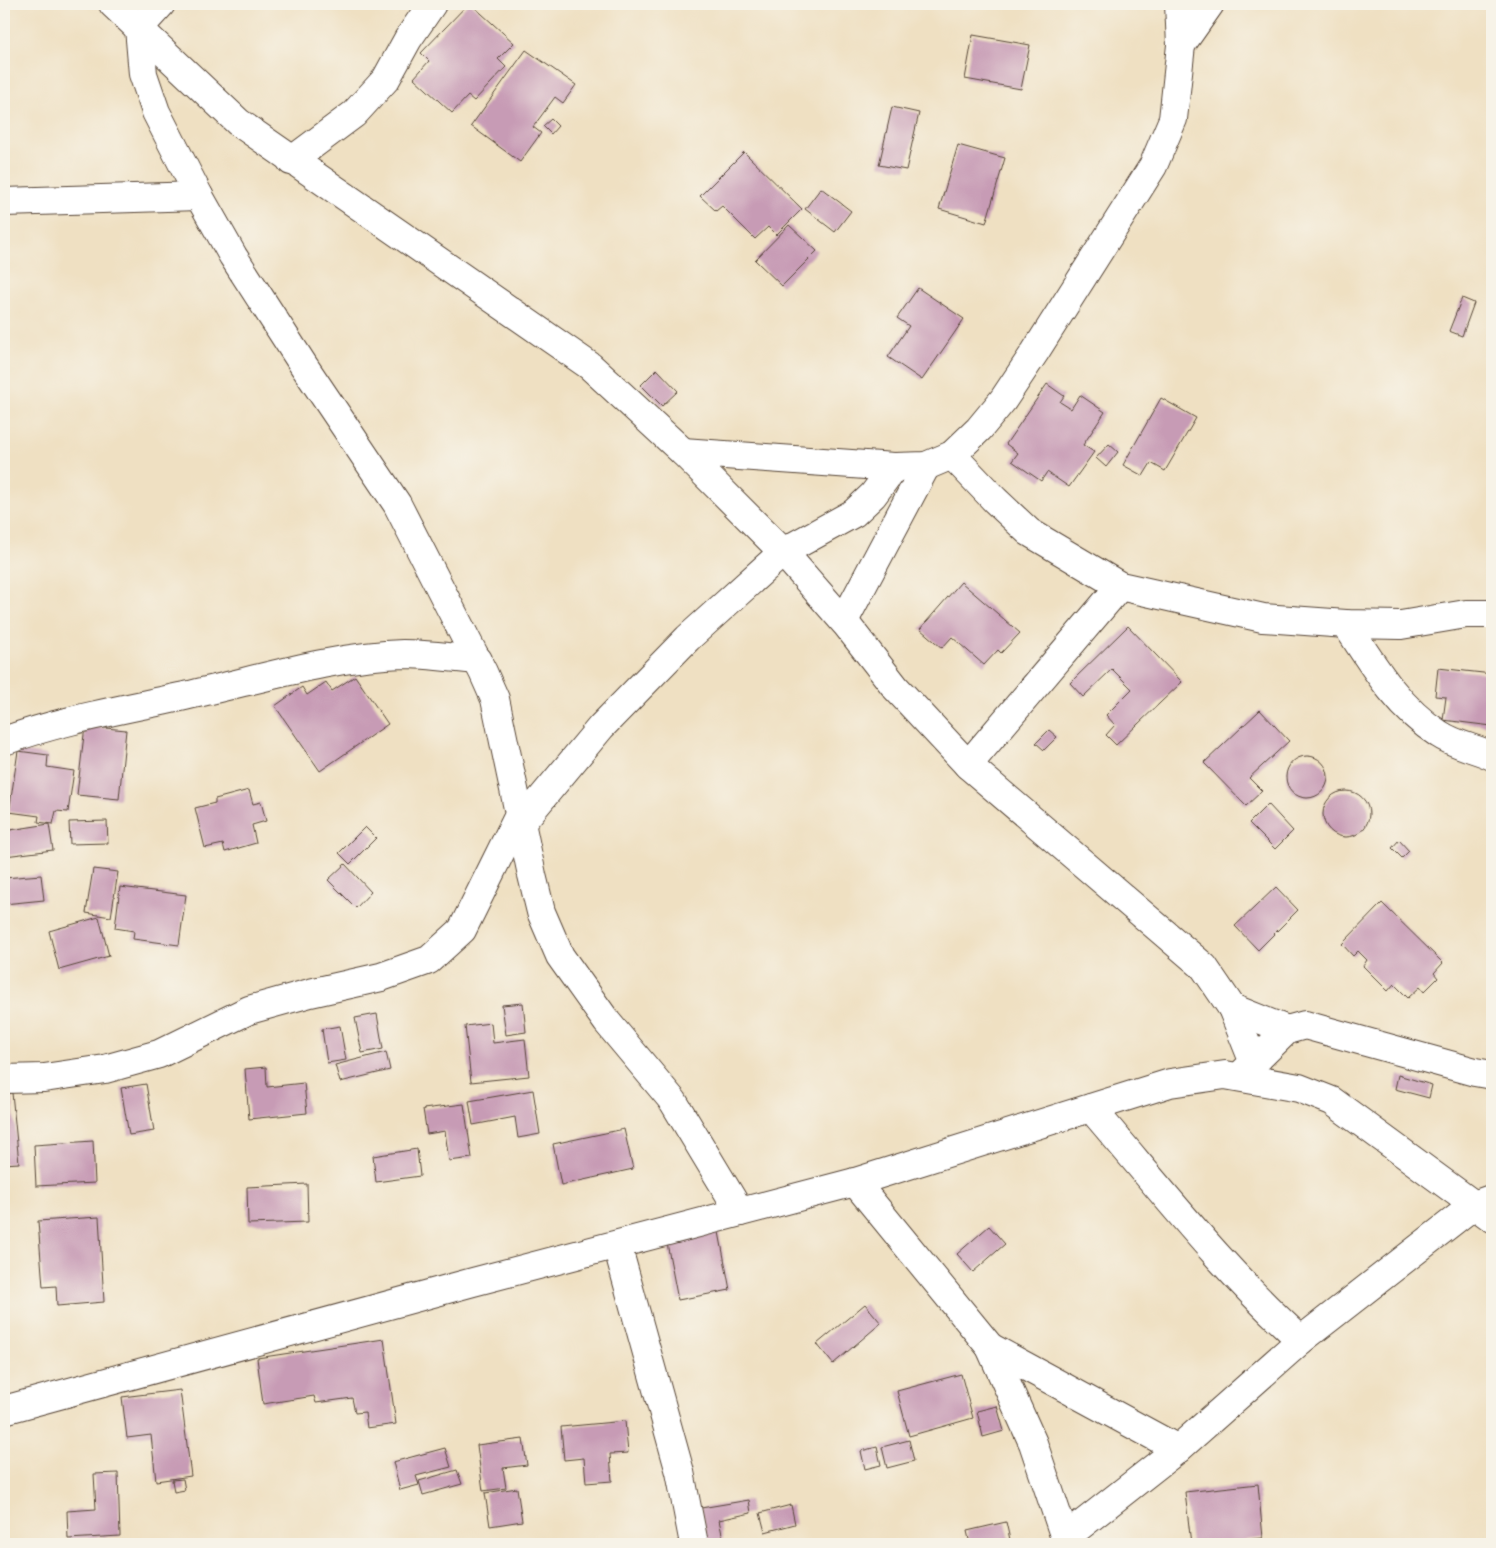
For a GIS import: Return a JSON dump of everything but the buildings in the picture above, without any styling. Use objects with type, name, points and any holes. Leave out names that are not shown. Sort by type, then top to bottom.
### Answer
[{"type":"street","points":[[113,4],[238,122],[291,161],[378,218],[590,366],[683,452],[783,552],[844,621],[896,688],[968,765],[1204,967],[1232,1008],[1246,1070]]},
{"type":"street","points":[[161,4],[139,28],[143,74],[156,112],[199,196],[233,256],[397,504],[478,660],[495,699],[532,875],[542,912],[560,956],[607,1022],[673,1100],[740,1212]]},
{"type":"street","points":[[291,161],[354,114],[386,79],[408,39],[432,4]]},
{"type":"street","points":[[683,452],[894,467],[926,466],[952,455],[979,429],[1003,400],[1070,299],[1153,166],[1174,119],[1181,45],[1179,4]]},
{"type":"street","points":[[1181,45],[1210,4]]},
{"type":"street","points":[[4,202],[199,196]]},
{"type":"street","points":[[952,455],[994,500],[1029,532],[1120,586],[1263,618],[1346,624],[1401,624],[1466,614],[1492,614]]},
{"type":"street","points":[[844,621],[926,466]]},
{"type":"street","points":[[4,1079],[44,1078],[105,1069],[159,1054],[249,1010],[310,992],[381,977],[429,960],[462,930],[521,818],[601,727],[688,638],[783,552],[854,513],[873,495],[894,467]]},
{"type":"street","points":[[968,765],[1120,586]]},
{"type":"street","points":[[1346,624],[1379,675],[1403,703],[1439,734],[1492,756]]},
{"type":"street","points":[[4,741],[66,721],[182,697],[263,676],[321,666],[403,654],[478,660]]},
{"type":"street","points":[[1232,1008],[1287,1030]]},
{"type":"street","points":[[4,1410],[855,1182],[1170,1083],[1246,1070],[1287,1030],[1305,1025],[1492,1075]]},
{"type":"street","points":[[855,1182],[990,1346],[1033,1443],[1067,1541],[1178,1448],[1301,1340],[1486,1207],[1332,1101],[1246,1070]]},
{"type":"street","points":[[1091,1108],[1210,1249],[1249,1292],[1301,1340]]},
{"type":"street","points":[[617,1245],[680,1472],[694,1544]]},
{"type":"street","points":[[990,1346],[1178,1448]]}]
